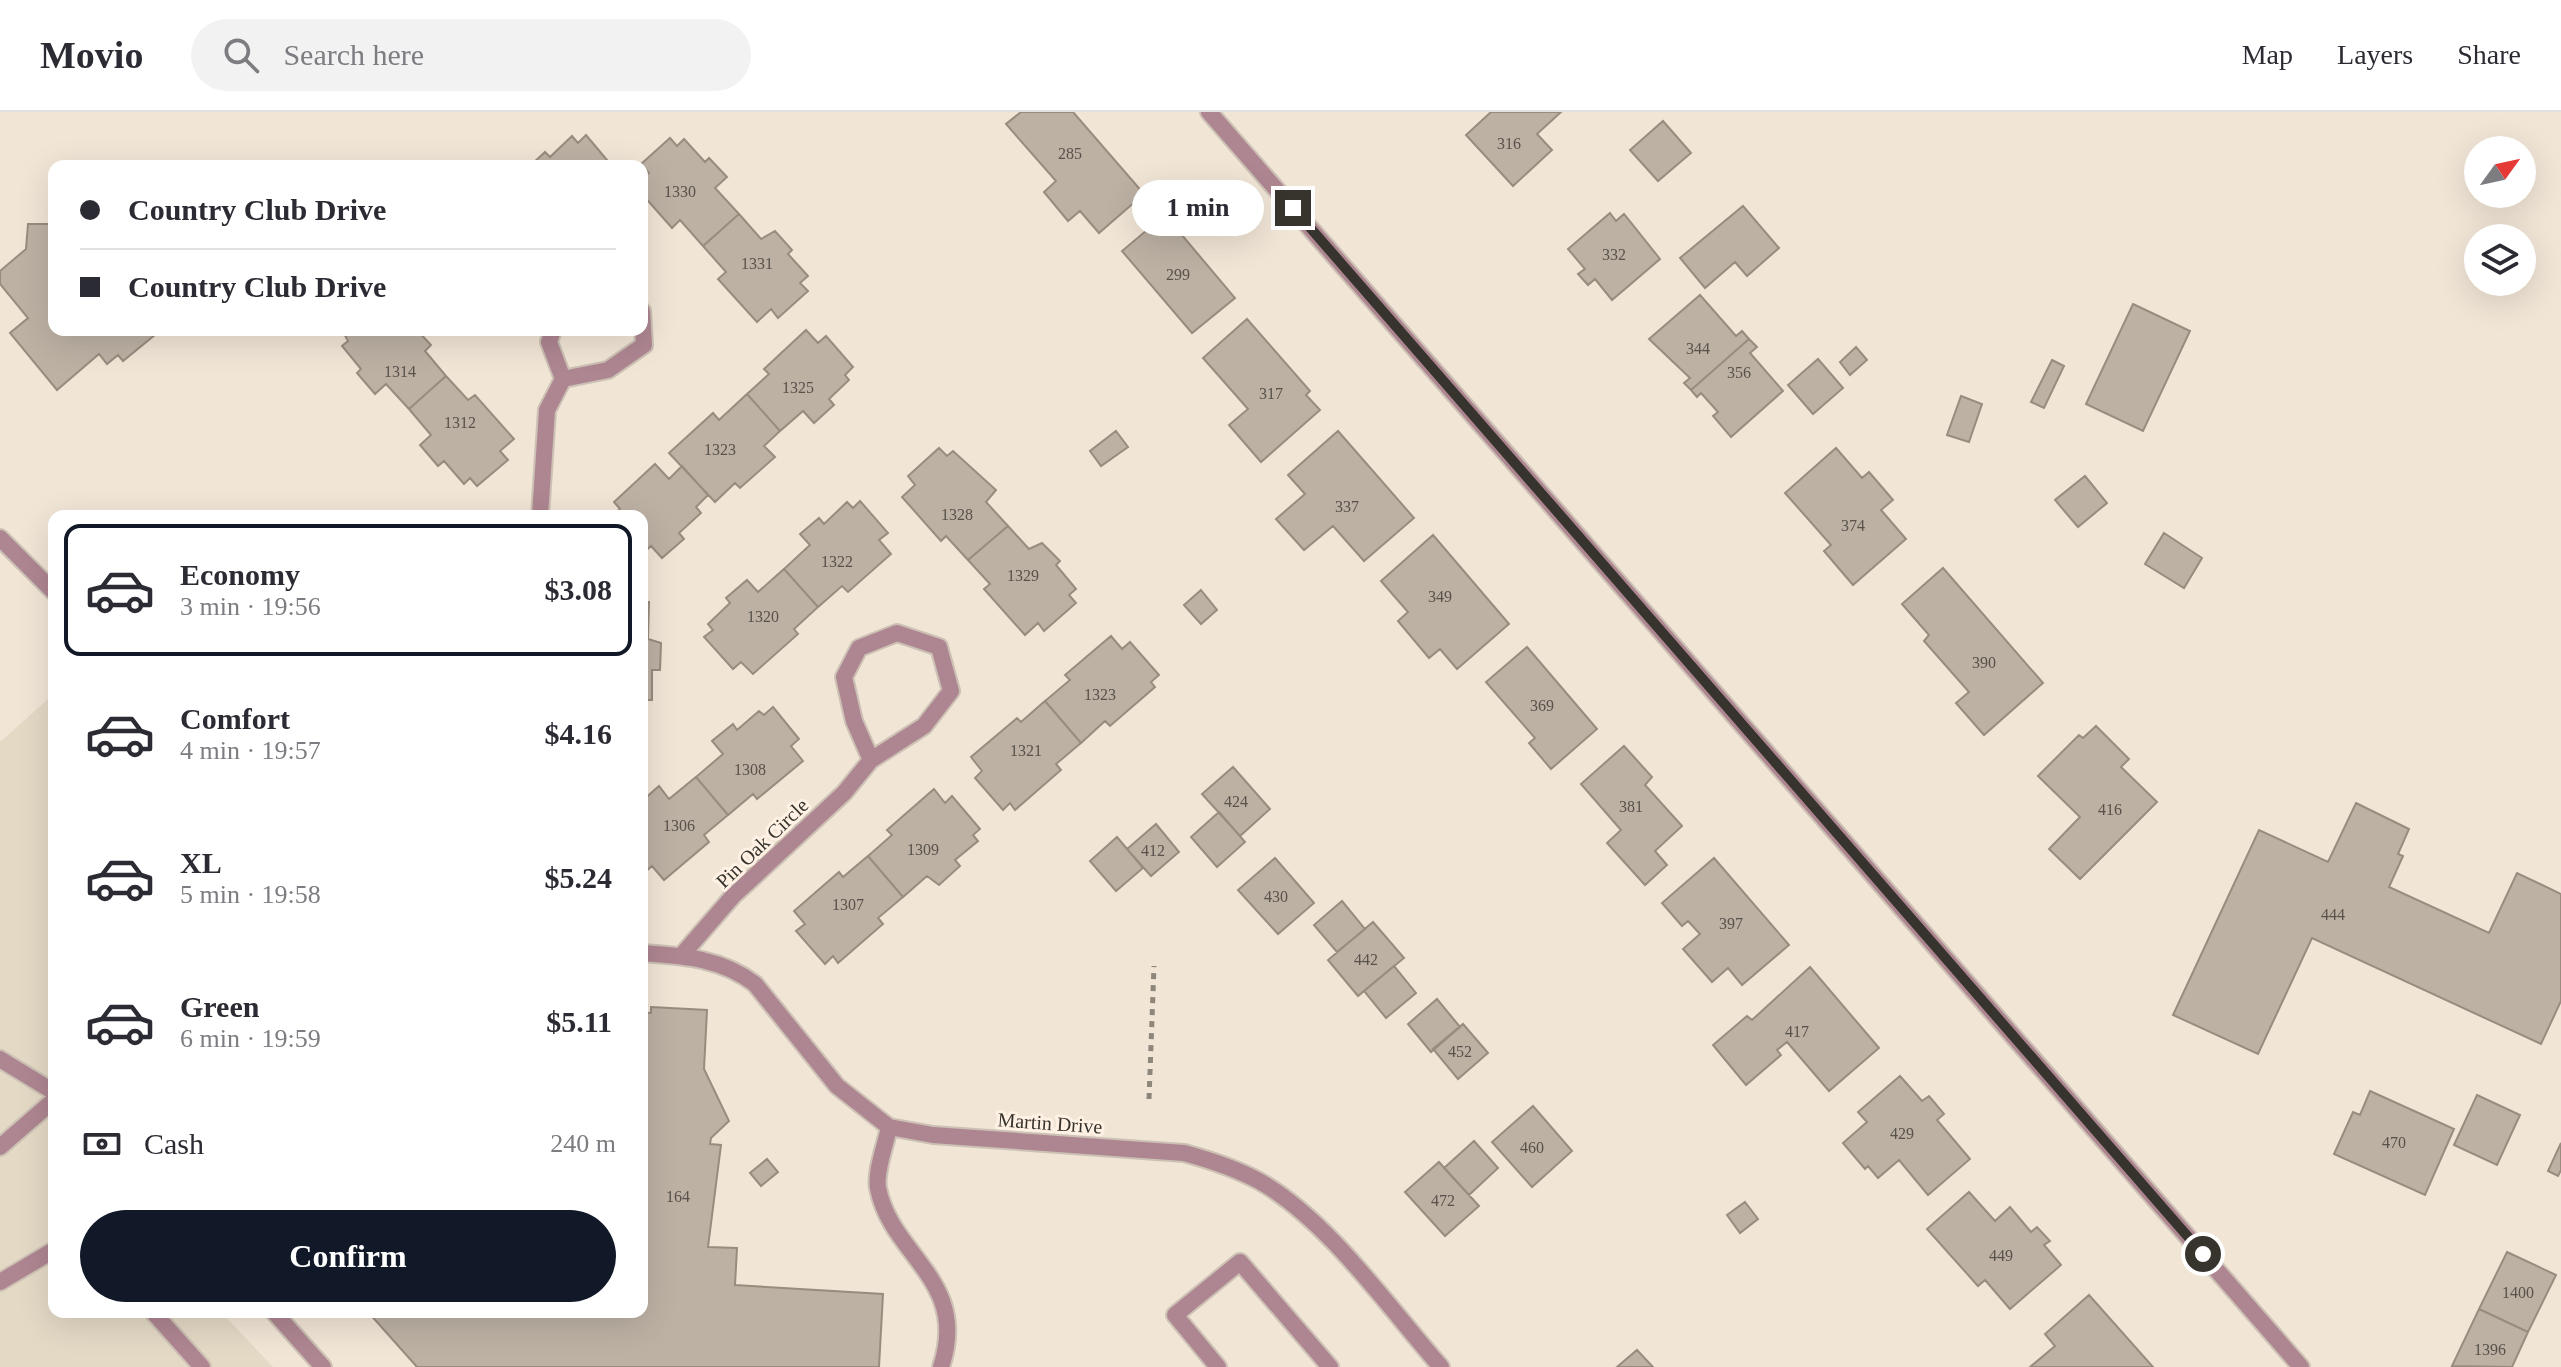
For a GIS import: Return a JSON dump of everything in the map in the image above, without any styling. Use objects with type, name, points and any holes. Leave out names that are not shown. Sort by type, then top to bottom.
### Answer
[{"type":"street","points":[[1209,112],[2301,1367]]},
{"type":"street","points":[[540,510],[547,410],[563,379],[549,342],[551,336]]},
{"type":"street","points":[[563,379],[608,370],[644,345],[643,336]]},
{"type":"street","points":[[0,538],[48,586]]},
{"type":"street","name":"Pin Oak Circle","points":[[681,956],[733,896],[844,793],[871,760],[924,726],[951,691],[939,647],[897,633],[859,648],[844,677],[854,721],[871,760]]},
{"type":"street","name":"Martin Drive","points":[[648,953],[716,962],[738,971],[755,984],[837,1086],[889,1127],[933,1135],[1184,1153],[1224,1164],[1261,1182],[1314,1222],[1441,1367]]},
{"type":"street","points":[[0,1059],[48,1088]]},
{"type":"street","points":[[0,1147],[48,1105]]},
{"type":"street","points":[[889,1127],[878,1186],[889,1215],[939,1291],[947,1321],[946,1352],[941,1367]]},
{"type":"street","points":[[0,1282],[48,1254]]},
{"type":"street","points":[[1218,1367],[1175,1315],[1240,1262],[1330,1367]]},
{"type":"street","points":[[158,1318],[202,1367]]},
{"type":"street","points":[[279,1318],[323,1367]]},
{"type":"path","points":[[1149,1099],[1154,966]]},
{"type":"shaded area","points":[[48,699],[48,1318],[227,1318],[273,1367],[0,1367],[0,742]]},
{"type":"building","points":[[1021,112],[1073,112],[1144,194],[1099,233],[1080,211],[1068,221],[1044,192],[1056,181],[1006,124]]},
{"type":"building","points":[[1491,112],[1561,112],[1537,134],[1552,150],[1513,186],[1466,135]]},
{"type":"building","points":[[1663,121],[1691,153],[1658,181],[1630,150]]},
{"type":"building","points":[[586,135],[607,160],[536,160],[545,152],[550,157],[572,136],[578,143]]},
{"type":"building","points":[[670,138],[677,146],[684,139],[705,162],[709,158],[727,177],[715,188],[739,214],[703,246],[680,220],[672,228],[648,201],[649,173],[648,160],[645,160]]},
{"type":"building","points":[[1743,206],[1779,248],[1747,276],[1735,262],[1705,288],[1680,258]]},
{"type":"building","points":[[1610,213],[1616,221],[1624,214],[1660,259],[1612,300],[1595,279],[1588,285],[1578,274],[1585,269],[1568,249]]},
{"type":"building","points":[[739,214],[761,239],[775,231],[792,250],[788,254],[808,276],[800,283],[808,291],[778,318],[771,309],[757,322],[718,279],[726,272],[703,246]]},
{"type":"building","points":[[1165,215],[1235,298],[1192,333],[1122,251]]},
{"type":"building","points":[[28,224],[48,224],[48,336],[154,336],[123,361],[118,355],[107,364],[99,354],[57,390],[10,333],[28,318],[0,284],[0,271],[26,249]]},
{"type":"building","points":[[1700,295],[1736,336],[1742,331],[1749,339],[1691,390],[1684,383],[1690,378],[1649,339]]},
{"type":"building","points":[[2133,304],[2190,331],[2143,431],[2086,404]]},
{"type":"building","points":[[1247,319],[1310,391],[1306,395],[1320,410],[1261,462],[1229,425],[1248,409],[1203,358]]},
{"type":"building","points":[[806,330],[818,343],[826,336],[853,367],[845,375],[849,380],[829,399],[834,405],[814,423],[803,411],[780,431],[747,394],[769,374],[764,369]]},
{"type":"building","points":[[345,336],[423,336],[431,345],[425,351],[446,376],[409,409],[386,384],[375,394],[357,373],[361,369],[342,346],[348,341]]},
{"type":"building","points":[[1749,339],[1757,347],[1750,353],[1783,391],[1731,437],[1713,416],[1718,412],[1701,393],[1697,397],[1691,390]]},
{"type":"building","points":[[1856,347],[1867,360],[1850,375],[1840,362]]},
{"type":"building","points":[[1818,359],[1843,388],[1813,414],[1788,385]]},
{"type":"building","points":[[2052,360],[2064,366],[2044,408],[2031,402]]},
{"type":"building","points":[[446,376],[468,400],[475,395],[514,439],[500,451],[508,460],[477,486],[470,478],[464,484],[444,461],[438,466],[420,445],[431,435],[409,409]]},
{"type":"building","points":[[747,394],[780,431],[764,446],[775,457],[740,488],[735,483],[715,502],[669,453],[713,413],[719,420]]},
{"type":"building","points":[[1961,396],[1982,404],[1969,442],[1947,435]]},
{"type":"building","points":[[1116,431],[1128,447],[1101,466],[1090,451]]},
{"type":"building","points":[[1338,431],[1414,518],[1364,561],[1333,526],[1304,550],[1276,519],[1305,494],[1288,475]]},
{"type":"building","points":[[939,448],[947,456],[953,451],[996,490],[986,502],[1008,526],[968,560],[946,536],[941,541],[902,497],[915,485],[908,476]]},
{"type":"building","points":[[1836,448],[1862,478],[1869,472],[1893,500],[1881,510],[1906,539],[1853,585],[1824,551],[1831,545],[1785,493]]},
{"type":"building","points":[[655,464],[669,479],[682,466],[708,495],[696,507],[701,513],[679,533],[684,539],[662,558],[651,546],[648,549],[648,510],[619,510],[614,502]]},
{"type":"building","points":[[2085,476],[2107,503],[2078,527],[2055,500]]},
{"type":"building","points":[[860,501],[888,533],[879,540],[891,554],[848,592],[842,586],[818,607],[784,569],[810,545],[800,534],[819,518],[824,524],[847,502],[853,508]]},
{"type":"building","points":[[1008,526],[1029,549],[1042,543],[1060,561],[1056,565],[1076,589],[1069,595],[1076,603],[1044,631],[1038,623],[1025,635],[984,589],[990,584],[968,560]]},
{"type":"building","points":[[2164,533],[2202,558],[2184,588],[2145,564]]},
{"type":"building","points":[[1433,535],[1509,624],[1457,669],[1440,649],[1429,658],[1398,621],[1408,612],[1381,581]]},
{"type":"building","points":[[1943,568],[2043,683],[1984,735],[1956,703],[1969,692],[1924,641],[1929,635],[1902,604]]},
{"type":"building","points":[[784,569],[818,607],[794,629],[798,634],[753,674],[741,662],[733,669],[704,637],[713,630],[708,624],[730,603],[726,598],[747,580],[758,592]]},
{"type":"building","points":[[1201,590],[1217,610],[1201,624],[1184,605]]},
{"type":"building","points":[[1111,636],[1122,649],[1130,642],[1159,675],[1151,682],[1155,687],[1110,726],[1105,721],[1081,743],[1045,701],[1070,680],[1065,675]]},
{"type":"building","points":[[648,639],[661,643],[660,670],[652,670],[652,700],[648,700]]},
{"type":"building","points":[[1527,647],[1597,729],[1551,769],[1529,743],[1535,738],[1486,682]]},
{"type":"building","points":[[1045,701],[1081,743],[1056,764],[1061,770],[1015,810],[1010,803],[1003,810],[975,778],[982,771],[971,757],[1017,718],[1021,722]]},
{"type":"building","points":[[773,707],[799,739],[791,746],[803,761],[757,799],[753,794],[728,815],[696,777],[723,754],[712,741],[733,724],[737,730],[759,711],[764,715]]},
{"type":"building","points":[[2096,726],[2129,759],[2121,767],[2157,802],[2080,879],[2049,849],[2080,817],[2038,776],[2079,735],[2083,738]]},
{"type":"building","points":[[1624,746],[1652,777],[1645,785],[1682,826],[1655,851],[1667,865],[1645,885],[1607,843],[1621,830],[1581,784]]},
{"type":"building","points":[[1233,767],[1270,809],[1240,836],[1202,794]]},
{"type":"building","points":[[696,777],[728,815],[704,835],[709,842],[664,880],[652,866],[648,870],[648,796],[659,786],[669,799]]},
{"type":"building","points":[[934,789],[945,803],[952,796],[980,829],[973,835],[978,841],[955,860],[960,866],[939,885],[927,876],[903,897],[868,856],[892,835],[887,830]]},
{"type":"building","points":[[2356,803],[2409,829],[2398,854],[2403,856],[2389,887],[2489,933],[2517,873],[2561,894],[2561,1001],[2541,1044],[2312,938],[2258,1054],[2173,1015],[2259,830],[2328,862]]},
{"type":"building","points":[[1219,812],[1245,842],[1217,867],[1191,837]]},
{"type":"building","points":[[1156,824],[1179,852],[1151,876],[1127,849]]},
{"type":"building","points":[[1117,837],[1143,868],[1116,891],[1090,861]]},
{"type":"building","points":[[868,856],[903,897],[878,918],[883,924],[838,963],[833,956],[825,964],[796,931],[805,924],[794,911],[839,872],[843,877]]},
{"type":"building","points":[[1275,858],[1314,903],[1278,934],[1238,890]]},
{"type":"building","points":[[1714,858],[1789,945],[1742,985],[1728,968],[1712,982],[1683,949],[1700,934],[1688,921],[1682,926],[1662,903]]},
{"type":"building","points":[[1342,901],[1365,929],[1337,952],[1314,925]]},
{"type":"building","points":[[1373,922],[1404,958],[1358,996],[1328,960]]},
{"type":"building","points":[[1394,966],[1416,993],[1386,1018],[1364,991]]},
{"type":"building","points":[[1810,967],[1879,1048],[1829,1091],[1787,1042],[1777,1050],[1781,1055],[1746,1085],[1713,1045],[1747,1016],[1752,1020]]},
{"type":"building","points":[[1437,999],[1460,1027],[1431,1052],[1408,1024]]},
{"type":"building","points":[[651,1007],[707,1010],[704,1069],[729,1121],[711,1138],[710,1144],[721,1145],[708,1247],[737,1248],[735,1285],[883,1294],[879,1367],[417,1367],[373,1318],[648,1318],[648,1013],[651,1013]]},
{"type":"building","points":[[1463,1024],[1488,1053],[1458,1079],[1433,1049]]},
{"type":"building","points":[[1900,1076],[1922,1101],[1929,1096],[1944,1114],[1937,1120],[1970,1159],[1928,1195],[1899,1160],[1878,1178],[1868,1166],[1865,1169],[1843,1143],[1867,1122],[1858,1112]]},
{"type":"building","points":[[2370,1091],[2454,1129],[2425,1195],[2334,1154],[2353,1112],[2360,1115]]},
{"type":"building","points":[[2477,1095],[2520,1115],[2497,1165],[2454,1145]]},
{"type":"building","points":[[1533,1106],[1572,1151],[1532,1187],[1492,1142]]},
{"type":"building","points":[[1474,1141],[1498,1168],[1469,1195],[1444,1168]]},
{"type":"building","points":[[2561,1143],[2561,1170],[2558,1176],[2548,1171]]},
{"type":"building","points":[[767,1159],[778,1172],[761,1186],[750,1173]]},
{"type":"building","points":[[1439,1162],[1479,1206],[1445,1236],[1405,1192]]},
{"type":"building","points":[[1969,1192],[1995,1221],[2010,1207],[2031,1232],[2037,1227],[2050,1241],[2044,1245],[2061,1265],[2010,1309],[1985,1280],[1978,1286],[1927,1229]]},
{"type":"building","points":[[1745,1202],[1758,1219],[1740,1233],[1727,1215]]},
{"type":"building","points":[[2507,1252],[2556,1275],[2528,1332],[2479,1309]]},
{"type":"building","points":[[2089,1295],[2153,1367],[2030,1367],[2055,1346],[2045,1334]]},
{"type":"building","points":[[2479,1309],[2528,1332],[2512,1367],[2452,1366]]},
{"type":"building","points":[[1637,1350],[1653,1367],[1617,1367]]},
{"type":"route","points":[[1293,208],[2203,1254]]}]
